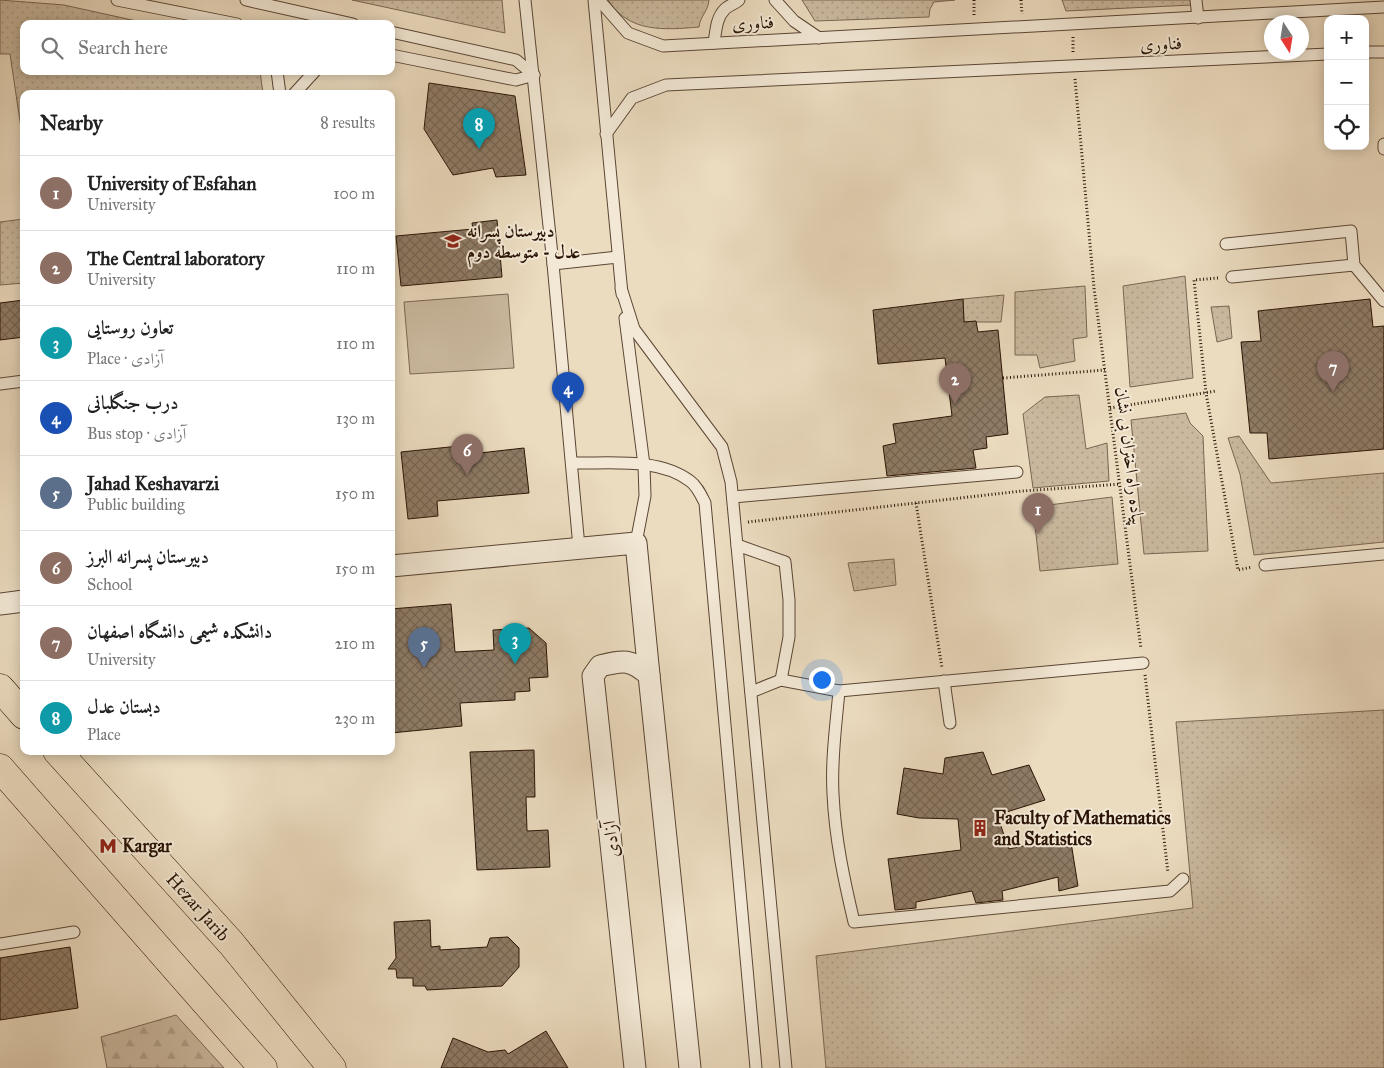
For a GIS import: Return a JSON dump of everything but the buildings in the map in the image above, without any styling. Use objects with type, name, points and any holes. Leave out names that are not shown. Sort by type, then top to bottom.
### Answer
[{"type":"main road","points":[[0,688],[20,710]]},
{"type":"main road","name":"Hezar Jarib","points":[[61,755],[231,943],[332,1068]]},
{"type":"main road","points":[[0,768],[263,1068]]},
{"type":"street","points":[[395,566],[636,543],[690,1068]]},
{"type":"street","points":[[0,604],[20,602]]},
{"type":"street","name":"آزادی","points":[[635,1068],[593,676],[600,666],[622,661],[637,664],[650,675]]},
{"type":"lane","points":[[117,0],[217,20]]},
{"type":"lane","points":[[246,0],[335,20]]},
{"type":"lane","points":[[525,0],[553,264],[579,547]]},
{"type":"lane","points":[[594,0],[621,288],[644,465],[645,496],[636,543]]},
{"type":"lane","name":"فناوری","points":[[599,0],[628,33],[663,46],[1384,7]]},
{"type":"lane","points":[[714,43],[717,23],[721,15],[739,0]]},
{"type":"lane","points":[[775,0],[794,21],[819,38]]},
{"type":"lane","points":[[1196,0],[1198,18]]},
{"type":"lane","points":[[395,33],[516,60],[534,75]]},
{"type":"lane","points":[[1369,52],[1384,52]]},
{"type":"lane","name":"فناوری","points":[[606,134],[632,98],[666,85],[1324,54]]},
{"type":"lane","points":[[395,56],[516,80],[534,75]]},
{"type":"lane","points":[[278,75],[279,90]]},
{"type":"lane","points":[[298,90],[311,75]]},
{"type":"lane","points":[[1384,144],[1384,149]]},
{"type":"lane","points":[[1226,244],[1350,231],[1354,265],[1384,301]]},
{"type":"lane","points":[[553,264],[618,256]]},
{"type":"lane","points":[[1232,277],[1354,265]]},
{"type":"lane","points":[[621,288],[634,329],[722,447],[733,497],[786,1068]]},
{"type":"lane","points":[[0,384],[20,382]]},
{"type":"lane","points":[[572,463],[655,465],[690,481],[699,490],[705,503],[756,1068]]},
{"type":"lane","points":[[733,497],[1018,472]]},
{"type":"lane","points":[[737,546],[785,562],[789,600],[788,637],[780,680]]},
{"type":"lane","points":[[1265,565],[1384,554]]},
{"type":"lane","points":[[751,692],[780,680],[839,691],[1143,663]]},
{"type":"lane","points":[[944,681],[950,723]]},
{"type":"lane","points":[[839,691],[833,755],[833,795],[842,870],[854,922],[1170,890],[1183,879]]},
{"type":"lane","points":[[0,944],[74,932]]},
{"type":"path","name":"پیاده راه اختران بی نشان","points":[[1072,24],[1094,288],[1143,663],[1170,890]]},
{"type":"path","points":[[1232,277],[1194,280],[1206,393],[1238,570],[1265,565]]},
{"type":"path","points":[[1003,378],[1105,370]]},
{"type":"path","points":[[1110,408],[1216,391]]},
{"type":"path","points":[[735,523],[1022,491],[1120,484]]},
{"type":"path","points":[[916,503],[944,681]]},
{"type":"green space","points":[[0,0],[64,5],[132,20],[20,20],[20,75],[261,75],[262,90],[20,90],[20,121],[10,54],[0,54]]},
{"type":"green space","points":[[352,0],[502,0],[505,33]]},
{"type":"green space","points":[[608,0],[709,0],[699,27],[673,29],[637,24],[626,19]]},
{"type":"green space","points":[[802,0],[955,0],[934,2],[930,9],[929,17],[815,21]]},
{"type":"green space","points":[[1062,0],[1192,0],[1192,5],[1066,11]]},
{"type":"green space","points":[[20,220],[20,283],[0,285],[0,222]]},
{"type":"green space","points":[[1185,276],[1193,378],[1130,387],[1123,286]]},
{"type":"green space","points":[[1085,286],[1087,337],[1073,339],[1075,361],[1040,368],[1037,355],[1015,355],[1015,292]]},
{"type":"green space","points":[[508,294],[514,368],[410,374],[404,302]]},
{"type":"green space","points":[[1004,295],[1001,322],[964,322],[963,299]]},
{"type":"green space","points":[[1229,306],[1232,338],[1217,342],[1211,307]]},
{"type":"green space","points":[[1079,395],[1086,449],[1107,443],[1109,481],[1033,488],[1023,414],[1045,397]]},
{"type":"green space","points":[[1186,413],[1190,423],[1203,436],[1208,551],[1144,554],[1131,420]]},
{"type":"green space","points":[[1239,436],[1271,483],[1384,473],[1384,542],[1254,555],[1240,474],[1228,438]]},
{"type":"green space","points":[[1112,497],[1118,564],[1040,571],[1033,507]]},
{"type":"green space","points":[[894,559],[896,585],[854,591],[848,563]]},
{"type":"green space","points":[[1384,710],[1384,1068],[826,1068],[816,956],[1193,908],[1176,722]]},
{"type":"green space","points":[[176,1015],[224,1068],[107,1068],[101,1037]]},
{"type":"place","name":"دبستان عدل","points":[[479,149]]},
{"type":"place","name":"دبیرستان پسرانه عدل - متوسطه دوم","points":[[453,241]]},
{"type":"place","name":"دانشکده شیمی دانشگاه اصفهان","points":[[1333,392]]},
{"type":"place","name":"The Central laboratory","points":[[955,404]]},
{"type":"place","name":"درب جنگلبانی","points":[[568,413]]},
{"type":"place","name":"دبیرستان پسرانه البرز","points":[[467,475]]},
{"type":"place","name":"University of Esfahan","points":[[1038,534]]},
{"type":"place","name":"تعاون روستایی","points":[[515,664]]},
{"type":"place","name":"Jahad Keshavarzi","points":[[424,668]]},
{"type":"place","name":"Faculty of Mathematics and Statistics","points":[[980,828]]},
{"type":"place","name":"Kargar","points":[[108,846]]}]
